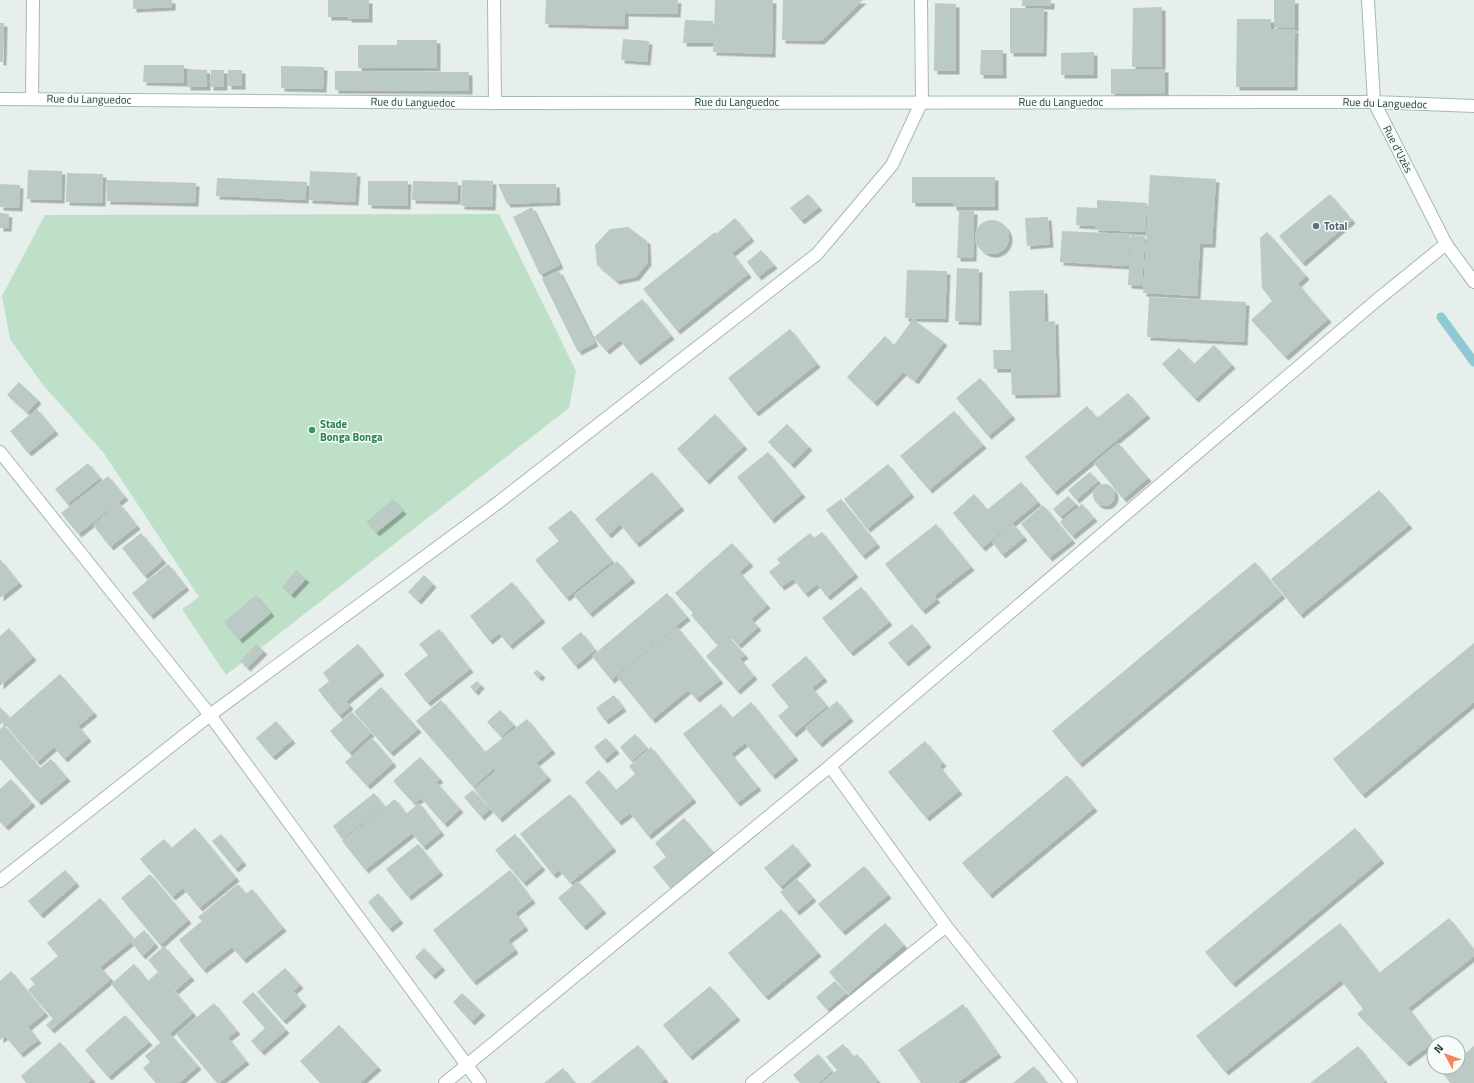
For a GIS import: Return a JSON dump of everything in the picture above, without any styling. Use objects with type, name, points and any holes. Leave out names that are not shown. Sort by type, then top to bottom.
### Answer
[{"type":"street","points":[[32,99],[33,0]]},
{"type":"street","points":[[494,0],[495,103]]},
{"type":"street","points":[[0,881],[210,715],[499,502],[817,254],[892,165],[922,101],[921,0]]},
{"type":"street","name":"Rue d'Uzès","points":[[1368,0],[1374,102],[1446,244],[1474,282]]},
{"type":"street","name":"Rue du Languedoc","points":[[0,99],[495,103],[922,101],[1374,102],[1474,106]]},
{"type":"street","points":[[445,1083],[830,766],[1365,310],[1446,244]]},
{"type":"street","points":[[0,452],[210,715],[466,1066],[480,1083]]},
{"type":"street","points":[[830,766],[946,926],[1071,1083]]},
{"type":"street","points":[[752,1083],[946,926]]},
{"type":"green space","name":"Stade Bonga Bonga","points":[[499,214],[576,371],[569,408],[226,675],[182,609],[199,597],[103,452],[43,385],[10,339],[2,296],[45,215]]},
{"type":"building","points":[[133,0],[172,0],[172,7],[133,9]]},
{"type":"building","points":[[328,0],[369,0],[369,19],[328,17]]},
{"type":"building","points":[[546,0],[678,0],[677,14],[625,13],[625,26],[545,24]]},
{"type":"building","points":[[715,0],[773,0],[772,54],[713,52]]},
{"type":"building","points":[[783,0],[863,0],[821,41],[782,40]]},
{"type":"building","points":[[1022,0],[1051,0],[1051,6],[1022,6]]},
{"type":"building","points":[[1274,0],[1295,0],[1295,28],[1274,28]]},
{"type":"building","points":[[935,3],[956,4],[956,71],[934,71]]},
{"type":"building","points":[[1162,7],[1162,67],[1132,67],[1133,8]]},
{"type":"building","points":[[1010,8],[1044,8],[1043,53],[1010,53]]},
{"type":"building","points":[[1237,19],[1271,19],[1271,29],[1295,29],[1294,87],[1236,87]]},
{"type":"building","points":[[685,20],[713,21],[712,43],[683,43]]},
{"type":"building","points":[[0,23],[4,23],[3,62],[0,62]]},
{"type":"building","points":[[623,39],[649,41],[647,62],[621,60]]},
{"type":"building","points":[[397,40],[437,40],[437,68],[358,68],[358,45],[397,45]]},
{"type":"building","points":[[981,50],[1003,50],[1003,75],[980,75]]},
{"type":"building","points":[[1094,52],[1094,75],[1061,75],[1061,53]]},
{"type":"building","points":[[144,65],[184,65],[184,83],[143,82]]},
{"type":"building","points":[[281,66],[324,67],[323,89],[281,88]]},
{"type":"building","points":[[187,69],[207,70],[207,87],[187,87]]},
{"type":"building","points":[[1111,69],[1165,69],[1165,94],[1111,94]]},
{"type":"building","points":[[211,70],[224,70],[224,87],[210,87]]},
{"type":"building","points":[[228,70],[242,70],[242,86],[228,86]]},
{"type":"building","points":[[335,71],[469,72],[469,91],[335,90]]},
{"type":"building","points":[[28,170],[62,171],[61,200],[27,199]]},
{"type":"building","points":[[310,171],[357,173],[355,202],[309,200]]},
{"type":"building","points":[[67,173],[103,174],[102,203],[66,202]]},
{"type":"building","points":[[1150,175],[1216,179],[1212,244],[1200,244],[1197,296],[1143,293]]},
{"type":"building","points":[[912,177],[995,177],[995,207],[953,207],[953,198],[952,203],[912,203]]},
{"type":"building","points":[[217,178],[307,182],[305,200],[216,196]]},
{"type":"building","points":[[107,180],[196,183],[195,203],[107,201]]},
{"type":"building","points":[[462,180],[493,181],[492,207],[461,206]]},
{"type":"building","points":[[368,181],[408,181],[407,206],[368,205]]},
{"type":"building","points":[[413,181],[458,182],[457,201],[412,200]]},
{"type":"building","points":[[0,184],[20,185],[19,208],[0,207]]},
{"type":"building","points":[[498,184],[556,184],[557,202],[507,204]]},
{"type":"building","points":[[808,194],[819,207],[801,221],[790,208]]},
{"type":"building","points":[[1330,194],[1352,220],[1302,263],[1279,236]]},
{"type":"building","points":[[1097,200],[1147,203],[1145,232],[1095,230],[1095,226],[1076,225],[1077,207],[1097,208]]},
{"type":"building","points":[[532,207],[560,265],[540,275],[513,217]]},
{"type":"building","points":[[959,211],[974,211],[973,258],[957,258]]},
{"type":"building","points":[[0,213],[9,214],[8,228],[0,228]]},
{"type":"building","points":[[1048,217],[1050,244],[1027,246],[1025,218]]},
{"type":"building","points":[[735,218],[751,238],[732,253],[724,243],[748,274],[677,331],[643,289]]},
{"type":"building","points":[[989,220],[995,220],[1004,225],[1008,231],[1008,243],[1004,249],[995,254],[989,254],[980,249],[975,240],[975,234],[980,225]]},
{"type":"building","points":[[628,227],[647,241],[648,262],[636,277],[616,281],[597,265],[595,245],[610,229]]},
{"type":"building","points":[[1062,231],[1130,234],[1128,266],[1060,262]]},
{"type":"building","points":[[1267,232],[1306,276],[1298,284],[1328,319],[1285,357],[1251,320],[1272,301],[1262,288],[1260,238]]},
{"type":"building","points":[[1131,235],[1145,236],[1142,286],[1128,285]]},
{"type":"building","points":[[761,250],[774,265],[758,277],[747,262]]},
{"type":"building","points":[[957,268],[979,269],[978,322],[955,321]]},
{"type":"building","points":[[907,270],[947,271],[945,319],[905,318]]},
{"type":"building","points":[[559,271],[595,343],[578,352],[542,279]]},
{"type":"building","points":[[1044,290],[1045,322],[1055,321],[1057,394],[1012,395],[1011,369],[994,369],[993,350],[1011,350],[1009,291]]},
{"type":"building","points":[[1149,297],[1246,302],[1244,342],[1147,337]]},
{"type":"building","points":[[642,299],[671,336],[637,362],[620,340],[606,351],[594,337]]},
{"type":"building","points":[[913,319],[944,342],[915,381],[903,372],[874,403],[847,377],[885,336],[894,345]]},
{"type":"building","points":[[790,329],[817,364],[755,413],[728,378]]},
{"type":"building","points":[[1214,345],[1232,365],[1195,399],[1162,364],[1179,348],[1194,364]]},
{"type":"building","points":[[980,378],[1012,416],[988,436],[956,398]]},
{"type":"building","points":[[19,382],[38,400],[27,413],[7,395]]},
{"type":"building","points":[[1128,393],[1147,415],[1054,492],[1025,457],[1087,406],[1097,418]]},
{"type":"building","points":[[37,409],[55,431],[28,453],[10,431]]},
{"type":"building","points":[[954,411],[983,445],[929,490],[900,456]]},
{"type":"building","points":[[715,414],[744,446],[706,481],[677,449]]},
{"type":"building","points":[[787,424],[809,447],[791,465],[768,442]]},
{"type":"building","points":[[1118,443],[1148,478],[1123,499],[1094,463]]},
{"type":"building","points":[[768,452],[802,494],[771,520],[737,477]]},
{"type":"building","points":[[88,463],[100,478],[67,504],[55,489]]},
{"type":"building","points":[[888,464],[911,494],[867,529],[844,499]]},
{"type":"building","points":[[652,472],[681,507],[636,544],[620,524],[608,535],[595,519]]},
{"type":"building","points":[[1090,472],[1098,481],[1076,500],[1068,490]]},
{"type":"building","points":[[108,476],[125,497],[78,534],[61,513]]},
{"type":"building","points":[[1021,482],[1038,502],[982,548],[953,513],[974,494],[987,510]]},
{"type":"building","points":[[1104,484],[1112,487],[1115,495],[1112,503],[1104,506],[1096,503],[1093,495],[1096,487]]},
{"type":"building","points":[[1379,490],[1409,525],[1300,615],[1271,579]]},
{"type":"building","points":[[1068,496],[1076,504],[1060,517],[1053,509]]},
{"type":"building","points":[[393,499],[403,511],[376,533],[366,522]]},
{"type":"building","points":[[841,499],[877,544],[862,556],[826,510]]},
{"type":"building","points":[[119,503],[137,526],[110,547],[93,525]]},
{"type":"building","points":[[1082,504],[1094,518],[1072,536],[1060,522]]},
{"type":"building","points":[[1043,505],[1072,540],[1049,558],[1021,524]]},
{"type":"building","points":[[571,510],[612,561],[566,598],[535,560],[559,541],[548,528]]},
{"type":"building","points":[[936,524],[971,567],[934,596],[937,599],[922,611],[885,564]]},
{"type":"building","points":[[1013,524],[1024,537],[1002,555],[992,542]]},
{"type":"building","points":[[822,532],[855,574],[827,597],[817,584],[805,594],[793,579],[781,587],[769,572],[780,563],[777,559],[810,533],[814,538]]},
{"type":"building","points":[[141,533],[163,560],[144,576],[122,548]]},
{"type":"building","points":[[732,543],[750,563],[739,572],[767,605],[751,619],[758,627],[738,645],[729,635],[717,645],[691,615],[693,613],[675,593]]},
{"type":"building","points":[[0,559],[19,583],[0,598]]},
{"type":"building","points":[[617,561],[632,579],[589,614],[574,595]]},
{"type":"building","points":[[1255,562],[1282,595],[1079,764],[1052,731]]},
{"type":"building","points":[[168,564],[186,587],[150,616],[132,593]]},
{"type":"building","points":[[296,570],[306,579],[291,595],[282,587]]},
{"type":"building","points":[[424,575],[433,584],[418,601],[408,592]]},
{"type":"building","points":[[512,582],[542,619],[509,646],[499,633],[489,641],[470,616]]},
{"type":"building","points":[[861,587],[889,622],[850,653],[822,618]]},
{"type":"building","points":[[667,593],[687,617],[611,680],[592,656]]},
{"type":"building","points":[[256,595],[271,613],[239,640],[224,622]]},
{"type":"building","points":[[912,624],[928,644],[905,663],[888,643]]},
{"type":"building","points":[[677,627],[720,680],[696,699],[688,690],[652,720],[617,677]]},
{"type":"building","points":[[9,628],[33,657],[0,686],[0,636]]},
{"type":"building","points":[[439,629],[470,669],[427,703],[404,674],[428,655],[419,644]]},
{"type":"building","points":[[581,632],[595,650],[575,666],[561,648]]},
{"type":"building","points":[[728,636],[745,655],[740,659],[754,676],[737,691],[706,656]]},
{"type":"building","points":[[1474,643],[1474,702],[1362,795],[1333,759]]},
{"type":"building","points":[[256,644],[264,651],[247,668],[240,661]]},
{"type":"building","points":[[358,644],[381,672],[346,701],[350,706],[339,716],[318,690],[329,681],[323,673]]},
{"type":"building","points":[[806,656],[824,678],[793,703],[812,688],[827,706],[793,734],[778,716],[789,707],[771,685]]},
{"type":"building","points":[[537,670],[542,674],[539,678],[533,673]]},
{"type":"building","points":[[60,674],[94,713],[78,726],[88,738],[64,759],[54,747],[37,762],[4,723]]},
{"type":"building","points":[[477,681],[481,685],[475,692],[470,687]]},
{"type":"building","points":[[381,687],[418,729],[390,753],[354,712]]},
{"type":"building","points":[[614,695],[623,708],[605,721],[596,708]]},
{"type":"building","points":[[441,700],[485,752],[527,719],[552,750],[536,763],[548,777],[499,819],[474,789],[496,771],[494,768],[473,787],[416,721]]},
{"type":"building","points":[[837,701],[850,718],[819,744],[805,728]]},
{"type":"building","points":[[751,702],[795,757],[772,776],[745,743],[731,754],[758,787],[737,803],[683,734],[721,704],[732,718]]},
{"type":"building","points":[[0,707],[9,717],[0,725]]},
{"type":"building","points":[[500,710],[514,725],[501,737],[487,722]]},
{"type":"building","points":[[352,712],[371,733],[349,753],[330,731]]},
{"type":"building","points":[[276,721],[292,740],[272,757],[256,738]]},
{"type":"building","points":[[4,725],[40,768],[51,759],[67,778],[38,802],[0,759],[0,729]]},
{"type":"building","points":[[635,734],[647,748],[631,761],[620,747]]},
{"type":"building","points":[[372,738],[393,763],[367,786],[345,762]]},
{"type":"building","points":[[606,738],[616,750],[604,760],[594,747]]},
{"type":"building","points":[[925,741],[943,763],[939,766],[959,791],[926,818],[888,772]]},
{"type":"building","points":[[651,747],[693,799],[648,836],[630,813],[618,822],[585,782],[599,770],[616,790],[635,774],[629,766]]},
{"type":"building","points":[[420,757],[440,779],[436,782],[460,809],[444,824],[421,798],[414,804],[393,781]]},
{"type":"building","points":[[1067,775],[1094,808],[989,895],[962,863]]},
{"type":"building","points":[[11,779],[32,803],[5,827],[0,822],[0,789]]},
{"type":"building","points":[[473,790],[490,809],[481,817],[464,797]]},
{"type":"building","points":[[374,793],[384,806],[342,839],[333,826]]},
{"type":"building","points":[[570,794],[613,848],[570,883],[559,870],[553,875],[520,834]]},
{"type":"building","points":[[395,799],[406,814],[419,803],[441,832],[423,847],[412,833],[365,870],[342,841]]},
{"type":"building","points":[[684,818],[713,852],[670,888],[653,867],[666,857],[655,843]]},
{"type":"building","points":[[195,828],[236,878],[199,908],[183,888],[172,897],[140,859],[164,839],[171,848]]},
{"type":"building","points":[[1355,828],[1381,860],[1232,984],[1205,952]]},
{"type":"building","points":[[221,834],[243,862],[235,869],[212,841]]},
{"type":"building","points":[[515,834],[542,867],[523,883],[495,850]]},
{"type":"building","points":[[418,844],[440,872],[408,897],[386,869]]},
{"type":"building","points":[[793,844],[808,862],[780,887],[764,868]]},
{"type":"building","points":[[864,866],[888,895],[842,932],[818,904]]},
{"type":"building","points":[[65,870],[76,883],[40,915],[28,901]]},
{"type":"building","points":[[510,870],[532,900],[515,913],[525,927],[508,940],[515,950],[473,982],[433,930]]},
{"type":"building","points":[[150,874],[188,920],[160,945],[121,898]]},
{"type":"building","points":[[797,879],[813,898],[796,912],[780,892]]},
{"type":"building","points":[[578,881],[603,910],[583,927],[558,898]]},
{"type":"building","points":[[238,884],[246,894],[252,889],[283,928],[243,960],[232,947],[203,970],[179,940],[202,921],[198,917]]},
{"type":"building","points":[[378,893],[400,920],[389,929],[368,902]]},
{"type":"building","points":[[100,898],[134,939],[144,930],[155,944],[142,956],[131,942],[100,967],[111,979],[51,1030],[46,1025],[53,1019],[28,990],[35,984],[30,979],[58,956],[47,943]]},
{"type":"building","points":[[781,909],[818,953],[765,997],[728,953]]},
{"type":"building","points":[[1449,918],[1474,950],[1474,956],[1408,1008],[1429,1035],[1426,1035],[1426,1048],[1406,1063],[1357,1014],[1363,1009],[1341,980],[1225,1072],[1196,1036],[1340,923],[1379,973]]},
{"type":"building","points":[[885,923],[904,945],[848,994],[829,972]]},
{"type":"building","points":[[164,946],[191,977],[175,991],[148,960]]},
{"type":"building","points":[[424,948],[442,967],[432,976],[415,957]]},
{"type":"building","points":[[134,964],[148,981],[158,972],[193,1013],[160,1042],[111,984]]},
{"type":"building","points":[[285,968],[300,985],[293,991],[303,1003],[283,1021],[257,992]]},
{"type":"building","points":[[11,971],[45,1013],[28,1027],[38,1040],[20,1054],[5,1036],[0,1040],[0,981]]},
{"type":"building","points":[[835,981],[846,993],[827,1010],[816,997]]},
{"type":"building","points":[[710,986],[737,1017],[689,1057],[663,1025]]},
{"type":"building","points":[[253,992],[286,1030],[261,1052],[251,1041],[265,1028],[242,1002]]},
{"type":"building","points":[[462,993],[482,1012],[471,1022],[453,1002]]},
{"type":"building","points":[[214,1003],[237,1031],[228,1038],[246,1061],[219,1083],[217,1083],[176,1034]]},
{"type":"building","points":[[963,1004],[998,1054],[957,1083],[921,1083],[898,1050]]},
{"type":"building","points":[[125,1015],[149,1042],[108,1077],[85,1050]]},
{"type":"building","points":[[339,1025],[378,1067],[360,1083],[320,1083],[300,1061]]},
{"type":"building","points":[[170,1034],[198,1066],[179,1083],[156,1083],[143,1068],[150,1062],[145,1056]]},
{"type":"building","points":[[60,1042],[92,1079],[88,1083],[26,1083],[21,1076]]},
{"type":"building","points":[[843,1044],[853,1056],[837,1070],[826,1057]]},
{"type":"building","points":[[638,1045],[665,1079],[660,1083],[590,1083]]},
{"type":"building","points":[[1358,1046],[1385,1081],[1382,1083],[1310,1083]]},
{"type":"building","points":[[1474,1046],[1474,1083],[1450,1083],[1444,1075],[1466,1075],[1466,1052]]},
{"type":"building","points":[[818,1054],[832,1071],[818,1083],[800,1083],[793,1075]]},
{"type":"building","points":[[857,1054],[878,1081],[875,1083],[821,1083]]},
{"type":"building","points":[[1034,1066],[1047,1083],[1013,1083]]},
{"type":"building","points":[[563,1068],[575,1083],[544,1083]]},
{"type":"waterway","points":[[1441,317],[1474,362]]},
{"type":"place","name":"Total","points":[[1316,226]]},
{"type":"place","name":"Stade Bonga Bonga","points":[[312,430]]}]
